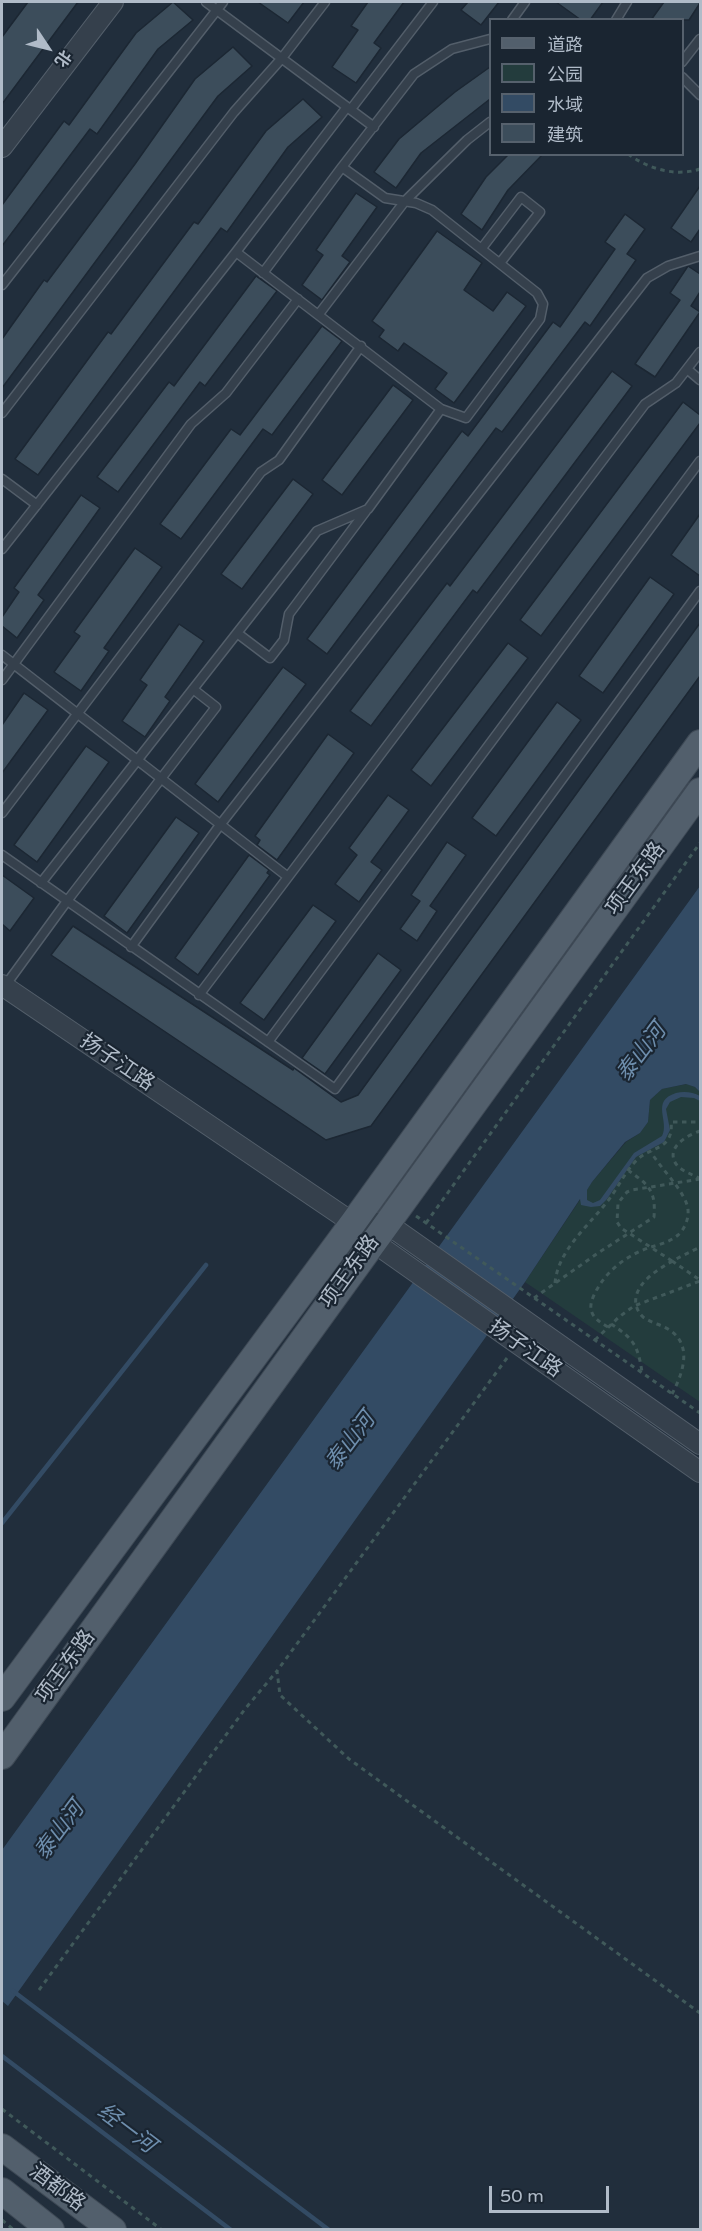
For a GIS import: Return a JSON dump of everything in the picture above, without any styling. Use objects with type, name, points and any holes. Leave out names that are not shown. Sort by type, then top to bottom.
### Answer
[{"type":"main road","name":"项王东路","points":[[2,1698],[353,1223],[700,743]]},
{"type":"main road","name":"项王东路","points":[[2,1756],[700,790]]},
{"type":"main road","name":"酒都路","points":[[2,2146],[113,2229]]},
{"type":"main road","name":"酒都路","points":[[2,2191],[51,2229]]},
{"type":"street","points":[[2,147],[112,2]]},
{"type":"street","name":"扬子江路","points":[[3,986],[353,1223],[426,1251],[700,1444]]},
{"type":"street","name":"扬子江路","points":[[379,1232],[414,1270],[700,1472]]},
{"type":"lane","points":[[206,2],[374,126]]},
{"type":"lane","points":[[2,285],[223,2]]},
{"type":"lane","points":[[2,414],[234,112],[282,58],[325,2]]},
{"type":"lane","points":[[2,549],[432,2]]},
{"type":"lane","points":[[513,18],[525,2]]},
{"type":"lane","points":[[617,18],[627,2]]},
{"type":"lane","points":[[263,273],[414,74],[452,49],[489,39]]},
{"type":"lane","points":[[684,59],[700,39]]},
{"type":"lane","points":[[684,79],[700,95]]},
{"type":"lane","points":[[318,314],[405,201],[467,140],[489,123]]},
{"type":"lane","points":[[236,252],[441,409],[466,418],[540,319],[543,304],[537,293],[432,210],[416,203],[385,198],[342,167]]},
{"type":"lane","points":[[482,248],[521,197],[540,212],[500,263]]},
{"type":"lane","points":[[131,947],[220,825],[647,278],[668,266],[700,256]]},
{"type":"lane","points":[[2,680],[190,424],[226,393],[298,299]]},
{"type":"lane","points":[[2,813],[261,472],[279,460],[361,346]]},
{"type":"lane","points":[[199,995],[645,404],[676,383],[700,352]]},
{"type":"lane","points":[[687,369],[700,380]]},
{"type":"lane","points":[[237,633],[270,658],[284,640],[289,614],[441,409]]},
{"type":"lane","points":[[268,1042],[700,461]]},
{"type":"lane","points":[[2,479],[37,505]]},
{"type":"lane","points":[[41,883],[317,531],[368,509]]},
{"type":"lane","points":[[2,855],[335,1089],[700,591]]},
{"type":"lane","points":[[2,655],[288,877]]},
{"type":"lane","points":[[3,986],[216,707],[193,689]]},
{"type":"path","points":[[632,156],[653,168],[674,172],[693,171],[700,168]]},
{"type":"path","points":[[426,1223],[700,843]]},
{"type":"path","points":[[555,1283],[563,1257],[598,1214],[637,1159],[661,1146],[671,1132],[671,1122],[700,1122]]},
{"type":"path","points":[[700,1131],[684,1138],[676,1146],[673,1155],[675,1163],[700,1179]]},
{"type":"path","points":[[642,1372],[639,1353],[632,1340],[610,1326],[595,1320],[591,1312],[591,1303],[600,1282],[612,1268],[677,1235],[687,1218],[688,1210],[684,1199],[651,1152]]},
{"type":"path","points":[[534,1298],[654,1217],[652,1190],[629,1171]]},
{"type":"path","points":[[700,1179],[627,1192],[618,1203],[617,1218],[621,1228],[700,1281]]},
{"type":"path","points":[[439,1231],[700,1413]]},
{"type":"path","points":[[672,1394],[683,1370],[682,1343],[671,1331],[643,1317],[636,1305],[637,1291],[654,1273],[700,1247]]},
{"type":"path","points":[[595,1340],[619,1317],[636,1305],[700,1281]]},
{"type":"path","points":[[39,1990],[518,1343]]},
{"type":"path","points":[[277,1671],[280,1695],[349,1759],[700,2013]]},
{"type":"path","points":[[2,2109],[162,2229]]},
{"type":"path","points":[[2,2220],[14,2229]]},
{"type":"green space","points":[[687,1084],[700,1092],[700,1402],[525,1282],[592,1182],[626,1142],[640,1133],[648,1122],[650,1100],[662,1089]]},
{"type":"water","name":"泰山河","points":[[700,886],[700,1092],[695,1087],[686,1084],[662,1089],[650,1100],[648,1122],[640,1133],[625,1142],[592,1182],[587,1190],[587,1200],[593,1203],[600,1200],[634,1153],[662,1136],[664,1124],[662,1106],[668,1097],[676,1093],[688,1092],[700,1096],[700,1101],[681,1097],[670,1102],[666,1109],[670,1130],[664,1142],[636,1157],[600,1206],[581,1205],[580,1199],[525,1282],[8,2006],[2,2001],[2,1850]]},
{"type":"building","points":[[28,2],[78,2],[2,104],[2,37]]},
{"type":"building","points":[[173,2],[193,20],[158,49],[97,134],[90,129],[2,246],[2,205],[64,121],[69,125],[136,33]]},
{"type":"building","points":[[258,2],[304,2],[288,23]]},
{"type":"building","points":[[368,2],[404,2],[374,43],[381,48],[356,83],[332,67],[358,30],[351,26]]},
{"type":"building","points":[[468,2],[499,2],[481,25],[461,10]]},
{"type":"building","points":[[556,2],[603,2],[591,18],[578,18]]},
{"type":"building","points":[[664,2],[700,2],[689,20],[652,18]]},
{"type":"building","points":[[233,47],[252,66],[218,96],[2,388],[2,339],[44,280],[47,282],[135,164],[195,79]]},
{"type":"building","points":[[489,68],[489,100],[421,153],[396,188],[374,172],[399,139],[455,92]]},
{"type":"building","points":[[303,99],[322,117],[288,147],[227,232],[221,228],[38,475],[15,459],[108,332],[111,334],[194,222],[198,224],[266,131]]},
{"type":"building","points":[[507,156],[541,156],[508,190],[482,230],[461,214],[486,177]]},
{"type":"building","points":[[700,186],[700,229],[691,242],[671,228]]},
{"type":"building","points":[[356,193],[377,207],[342,256],[350,262],[322,300],[302,285],[323,255],[316,250]]},
{"type":"building","points":[[625,214],[645,229],[627,254],[636,260],[590,326],[585,322],[502,432],[496,428],[327,654],[307,639],[462,431],[468,436],[553,322],[560,327],[615,249],[605,242]]},
{"type":"building","points":[[437,231],[482,263],[464,290],[493,311],[507,292],[526,306],[454,403],[435,389],[447,373],[404,343],[398,351],[379,337],[384,330],[372,321]]},
{"type":"building","points":[[688,266],[700,274],[700,292],[691,306],[700,312],[655,377],[635,364],[680,300],[670,293]]},
{"type":"building","points":[[256,276],[277,291],[205,386],[200,382],[118,492],[97,477],[169,382],[174,386]]},
{"type":"building","points":[[322,326],[342,341],[272,435],[263,429],[181,539],[160,524],[231,429],[240,435]]},
{"type":"building","points":[[612,371],[632,386],[477,593],[473,590],[371,726],[350,711],[447,583],[450,586]]},
{"type":"building","points":[[393,385],[413,400],[342,495],[322,480]]},
{"type":"building","points":[[683,402],[700,415],[700,423],[541,636],[520,620]]},
{"type":"building","points":[[293,479],[313,494],[242,589],[221,574]]},
{"type":"building","points":[[81,495],[100,508],[38,595],[44,600],[17,638],[2,626],[2,617],[19,592],[14,588]]},
{"type":"building","points":[[700,514],[700,576],[671,555]]},
{"type":"building","points":[[135,548],[162,567],[104,648],[109,651],[81,691],[54,672],[80,636],[74,632]]},
{"type":"building","points":[[650,577],[674,594],[603,693],[579,676]]},
{"type":"building","points":[[700,623],[700,676],[371,1126],[326,1140],[51,955],[73,926],[293,1070],[294,1068],[341,1102],[358,1095]]},
{"type":"building","points":[[179,624],[204,641],[165,697],[170,701],[145,737],[122,721],[147,685],[140,680]]},
{"type":"building","points":[[508,643],[528,658],[431,786],[411,770]]},
{"type":"building","points":[[283,667],[306,684],[218,802],[195,784]]},
{"type":"building","points":[[24,693],[48,710],[2,773],[2,725]]},
{"type":"building","points":[[557,702],[581,720],[496,836],[472,818]]},
{"type":"building","points":[[328,734],[354,753],[277,860],[257,845],[260,840],[255,836]]},
{"type":"building","points":[[86,746],[109,762],[37,862],[14,845]]},
{"type":"building","points":[[388,795],[409,810],[371,862],[382,870],[359,902],[335,884],[357,855],[349,848]]},
{"type":"building","points":[[176,817],[199,833],[127,933],[104,916]]},
{"type":"building","points":[[447,842],[466,855],[430,906],[437,911],[417,941],[400,929],[420,901],[411,895]]},
{"type":"building","points":[[249,855],[269,870],[267,873],[270,875],[198,975],[175,958]]},
{"type":"building","points":[[2,875],[34,898],[10,931],[2,924]]},
{"type":"building","points":[[313,905],[336,921],[264,1020],[240,1003]]},
{"type":"building","points":[[378,953],[401,970],[325,1074],[302,1058]]},
{"type":"waterway","points":[[2,1523],[206,1265]]},
{"type":"waterway","points":[[13,1991],[329,2230]]},
{"type":"waterway","name":"经一河","points":[[2,2056],[231,2230]]}]
